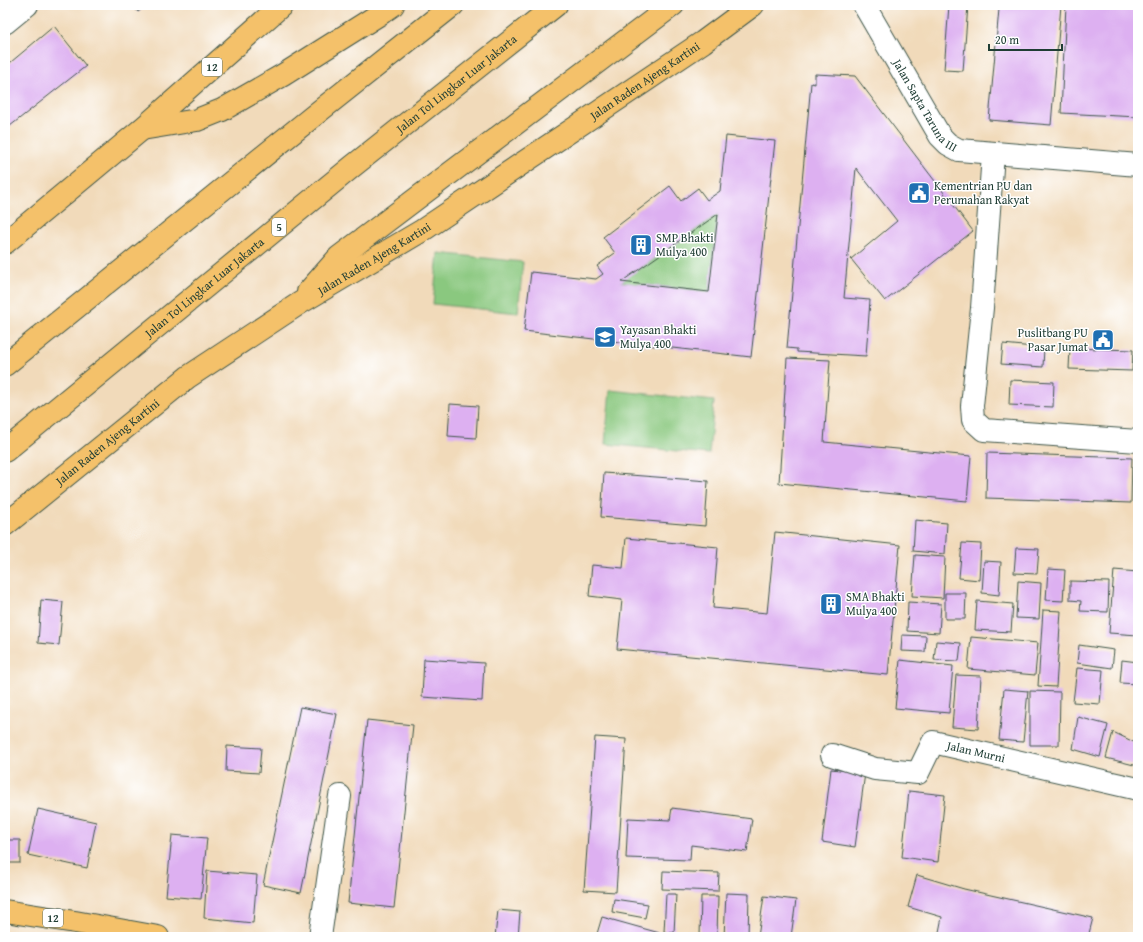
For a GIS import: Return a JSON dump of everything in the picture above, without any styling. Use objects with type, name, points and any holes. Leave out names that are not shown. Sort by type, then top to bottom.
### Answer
[{"type":"highway","name":"12","points":[[5,244],[142,129],[282,5]]},
{"type":"highway","points":[[142,129],[197,120],[222,110],[283,75],[393,5]]},
{"type":"highway","points":[[5,366],[316,114],[454,5]]},
{"type":"highway","name":"Jalan Tol Lingkar Luar Jakarta","points":[[5,451],[353,166],[556,5]]},
{"type":"highway","points":[[300,303],[339,257],[508,131],[673,5]]},
{"type":"highway","name":"Jalan Raden Ajeng Kartini","points":[[5,525],[188,377],[300,303],[423,230],[703,42],[753,5]]},
{"type":"highway","name":"12","points":[[5,911],[158,937]]},
{"type":"street","points":[[5,23],[27,5]]},
{"type":"street","name":"Jalan Sapta Taruna III","points":[[864,5],[940,136],[948,144],[959,150],[993,154],[1138,165]]},
{"type":"street","points":[[993,154],[982,308],[972,406],[973,420],[984,430],[1138,441]]},
{"type":"street","name":"Jalan Murni","points":[[832,755],[875,769],[918,773],[933,742],[1138,789]]},
{"type":"street","points":[[320,937],[340,796]]},
{"type":"green space","points":[[718,214],[709,292],[621,282]]},
{"type":"green space","points":[[438,253],[523,262],[518,313],[433,304]]},
{"type":"green space","points":[[610,390],[714,401],[709,454],[605,444]]},
{"type":"building","points":[[132,5],[147,5],[138,12]]},
{"type":"building","points":[[949,5],[968,5],[963,71],[944,70]]},
{"type":"building","points":[[971,5],[1061,5],[1051,125],[989,120],[999,9]]},
{"type":"building","points":[[1066,5],[1138,5],[1138,117],[1061,113]]},
{"type":"building","points":[[54,26],[86,66],[5,130],[5,67]]},
{"type":"building","points":[[815,74],[855,76],[973,231],[885,301],[851,259],[897,221],[856,168],[844,298],[870,300],[866,356],[797,352],[797,349],[787,348],[811,83],[815,84]]},
{"type":"building","name":"SMP Bhakti Mulya 400","points":[[726,136],[775,141],[751,357],[524,331],[531,272],[596,279],[603,274],[597,266],[615,253],[603,237],[670,186],[681,201],[698,188],[707,200],[720,191]],"holes":[[[718,214],[709,292],[621,282]]]},
{"type":"building","points":[[1003,344],[1044,348],[1043,367],[1001,364]]},
{"type":"building","points":[[1070,348],[1133,350],[1132,371],[1069,369]]},
{"type":"building","points":[[787,358],[830,360],[824,442],[971,456],[967,501],[779,483]]},
{"type":"building","points":[[1010,380],[1054,382],[1053,407],[1009,405]]},
{"type":"building","points":[[450,404],[478,406],[476,438],[448,436]]},
{"type":"building","points":[[987,453],[1132,458],[1131,503],[986,498]]},
{"type":"building","points":[[604,473],[708,481],[705,526],[601,517]]},
{"type":"building","points":[[915,520],[947,523],[945,554],[913,551]]},
{"type":"building","name":"SMA Bhakti Mulya 400","points":[[775,532],[900,545],[888,675],[617,649],[622,600],[589,596],[592,565],[623,568],[626,538],[718,547],[713,608],[767,613]]},
{"type":"building","points":[[962,543],[981,544],[979,580],[959,578]]},
{"type":"building","points":[[1016,548],[1039,549],[1037,574],[1014,573]]},
{"type":"building","points":[[915,555],[945,557],[943,598],[912,596]]},
{"type":"building","points":[[984,561],[1001,562],[999,595],[982,593]]},
{"type":"building","points":[[1048,569],[1065,570],[1063,601],[1046,600]]},
{"type":"building","points":[[1114,570],[1138,572],[1138,635],[1109,633]]},
{"type":"building","points":[[1018,581],[1041,583],[1039,619],[1016,618]]},
{"type":"building","points":[[1070,581],[1109,582],[1108,612],[1080,611],[1081,601],[1070,600]]},
{"type":"building","points":[[945,593],[966,593],[965,619],[945,619]]},
{"type":"building","points":[[41,600],[63,602],[59,645],[38,643]]},
{"type":"building","points":[[977,601],[1013,604],[1011,632],[975,630]]},
{"type":"building","points":[[908,602],[941,604],[939,633],[907,631]]},
{"type":"building","points":[[1043,610],[1061,611],[1056,687],[1038,686]]},
{"type":"building","points":[[902,635],[926,636],[925,652],[901,651]]},
{"type":"building","points":[[971,637],[1038,643],[1035,675],[968,669]]},
{"type":"building","points":[[936,641],[961,643],[959,661],[934,660]]},
{"type":"building","points":[[1079,645],[1114,650],[1112,668],[1077,663]]},
{"type":"building","points":[[424,659],[484,663],[482,701],[422,697]]},
{"type":"building","points":[[900,660],[953,666],[949,713],[895,708]]},
{"type":"building","points":[[1122,660],[1138,662],[1138,684],[1120,683]]},
{"type":"building","points":[[1077,668],[1103,670],[1100,704],[1073,702]]},
{"type":"building","points":[[956,675],[981,676],[978,729],[952,727]]},
{"type":"building","points":[[1004,689],[1028,691],[1023,742],[999,740]]},
{"type":"building","points":[[1030,691],[1060,692],[1059,745],[1030,745]]},
{"type":"building","points":[[300,707],[337,714],[301,893],[263,885]]},
{"type":"building","points":[[1078,717],[1108,725],[1100,757],[1073,749]]},
{"type":"building","points":[[367,720],[413,725],[394,908],[348,903]]},
{"type":"building","points":[[1113,732],[1138,744],[1138,766],[1106,758]]},
{"type":"building","points":[[595,737],[626,739],[616,892],[584,890]]},
{"type":"building","points":[[227,746],[261,748],[259,773],[226,771]]},
{"type":"building","points":[[831,769],[865,773],[855,847],[822,842]]},
{"type":"building","points":[[909,791],[945,795],[938,862],[902,857]]},
{"type":"building","points":[[672,808],[752,819],[747,852],[691,845],[690,860],[626,858],[628,818],[670,820]]},
{"type":"building","points":[[38,809],[96,822],[87,868],[28,855]]},
{"type":"building","points":[[172,835],[207,838],[201,899],[166,896]]},
{"type":"building","points":[[5,840],[20,840],[20,863],[5,863]]},
{"type":"building","points":[[207,871],[257,875],[253,923],[204,918]]},
{"type":"building","points":[[663,871],[719,873],[718,891],[662,889]]},
{"type":"building","points":[[917,875],[964,889],[1093,918],[1088,937],[938,937],[942,917],[908,907]]},
{"type":"building","points":[[726,893],[749,894],[748,937],[724,937]]},
{"type":"building","points":[[666,894],[676,894],[674,933],[664,932]]},
{"type":"building","points":[[701,896],[718,896],[717,937],[700,937]]},
{"type":"building","points":[[764,896],[796,900],[791,937],[758,937]]},
{"type":"building","points":[[614,899],[648,904],[645,918],[612,912]]},
{"type":"building","points":[[498,910],[520,912],[518,937],[495,937]]},
{"type":"building","points":[[602,917],[674,937],[596,937]]},
{"type":"place","name":"Kementrian PU dan Perumahan Rakyat","points":[[919,193]]},
{"type":"place","name":"SMP Bhakti Mulya 400","points":[[641,245]]},
{"type":"place","name":"Yayasan Bhakti Mulya 400","points":[[605,337]]},
{"type":"place","name":"Puslitbang PU Pasar Jumat","points":[[1103,340]]},
{"type":"place","name":"SMA Bhakti Mulya 400","points":[[831,604]]}]
